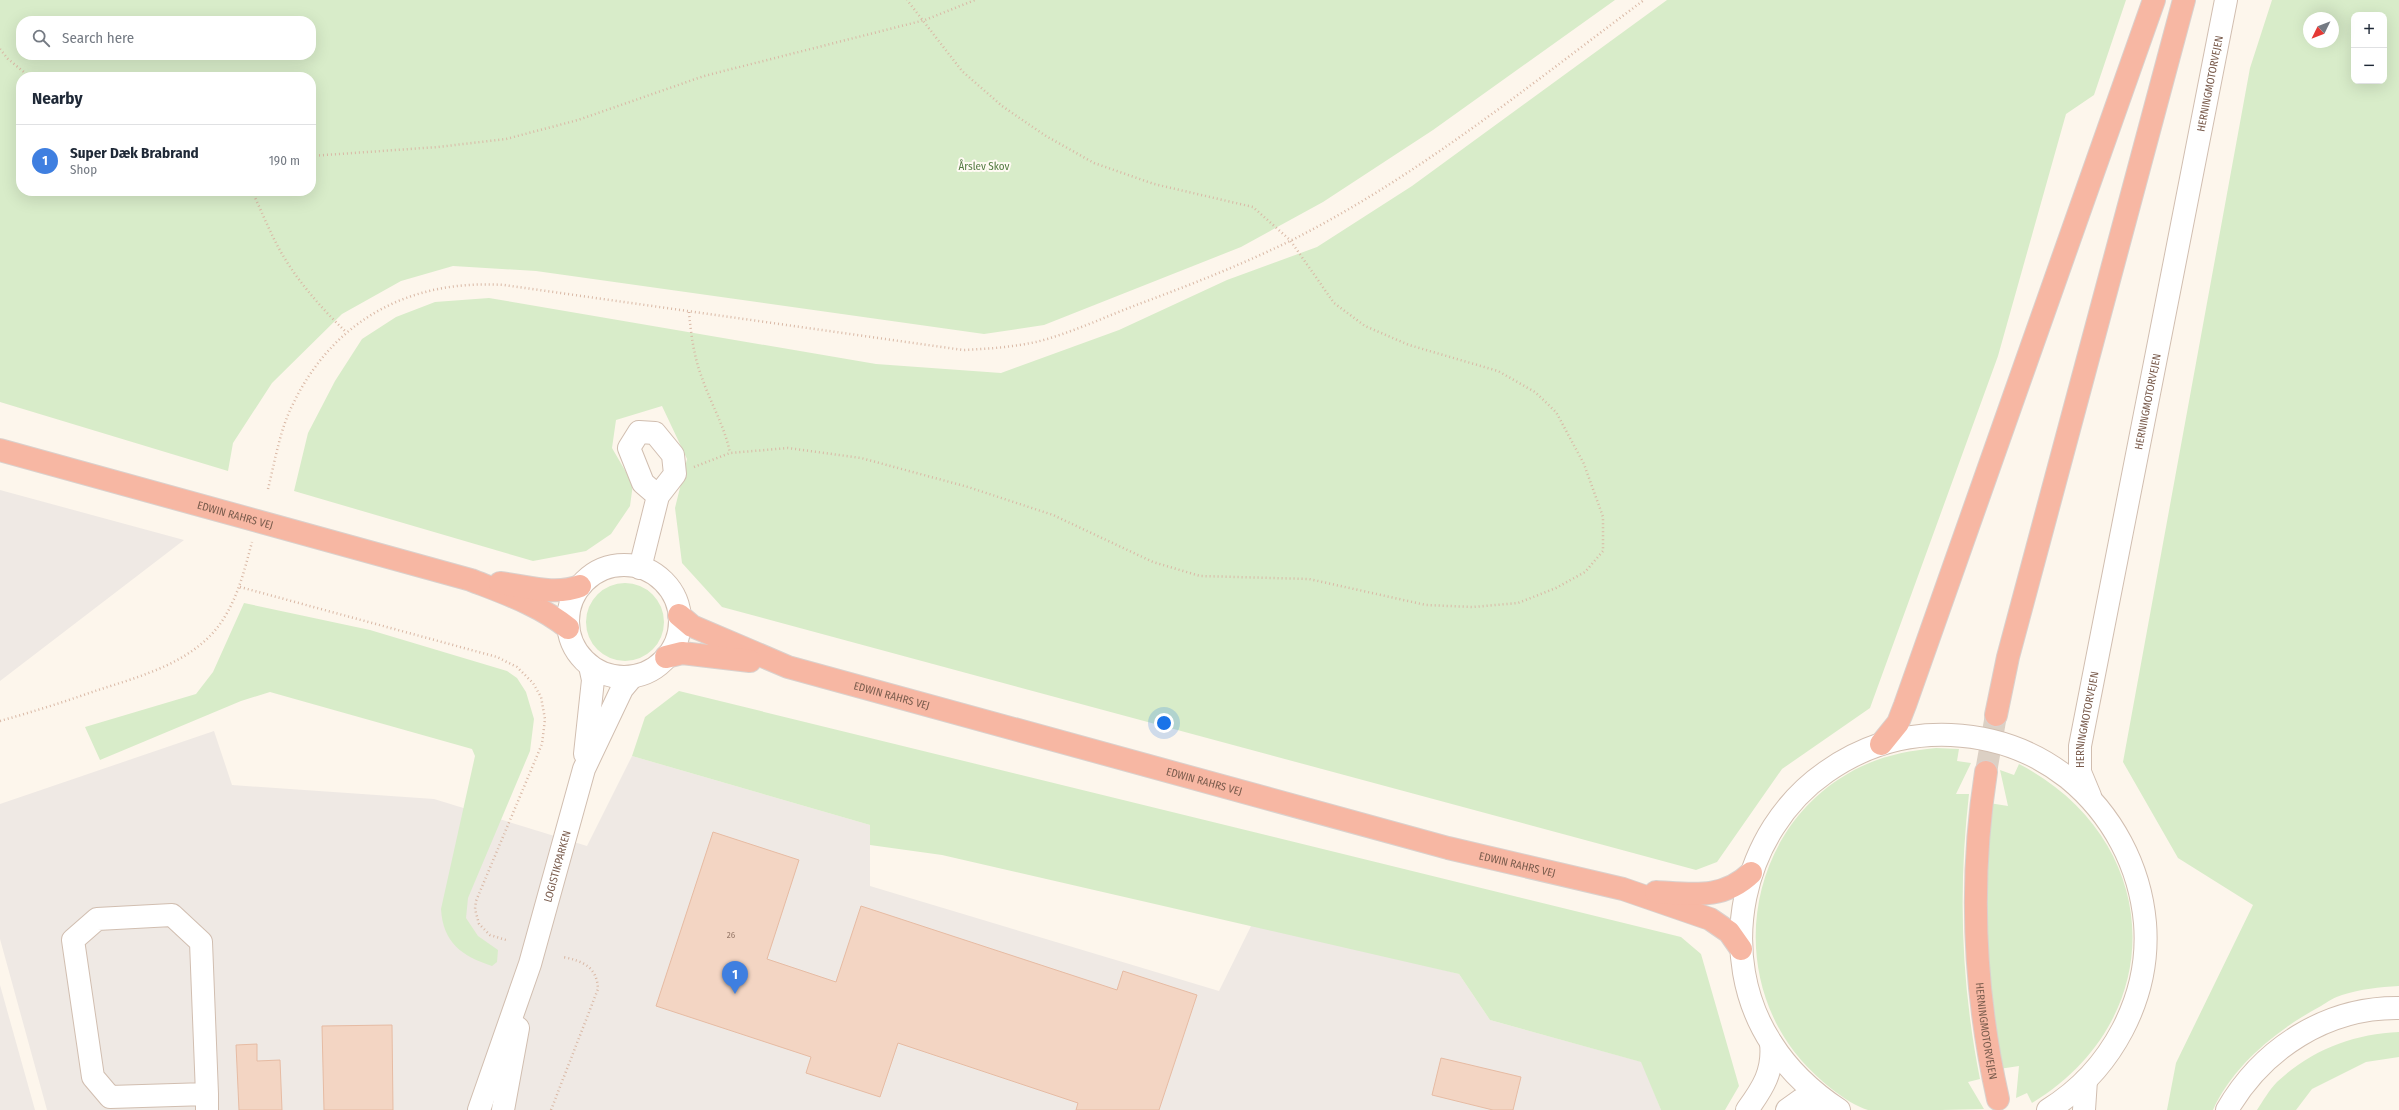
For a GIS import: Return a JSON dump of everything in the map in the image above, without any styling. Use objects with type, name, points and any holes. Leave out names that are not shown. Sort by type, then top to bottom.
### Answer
[{"type":"highway","points":[[1881,744],[1898,723],[1905,705],[2154,0]]},
{"type":"highway","points":[[1996,715],[2008,657],[2184,0]]},
{"type":"highway","name":"EDWIN RAHRS VEJ","points":[[0,450],[471,580]]},
{"type":"highway","points":[[471,580],[546,590],[569,590],[580,586]]},
{"type":"highway","points":[[471,580],[521,600],[557,619],[568,628]]},
{"type":"highway","points":[[679,615],[698,629],[788,667]]},
{"type":"highway","points":[[666,658],[682,653],[788,667]]},
{"type":"highway","name":"EDWIN RAHRS VEJ","points":[[788,667],[1419,841],[1623,889]]},
{"type":"highway","name":"HERNINGMOTORVEJEN","points":[[1986,772],[1981,802],[1976,867],[1977,956],[1988,1055],[1998,1099]]},
{"type":"highway","points":[[1623,889],[1692,894],[1718,892],[1731,889],[1751,873]]},
{"type":"highway","points":[[1623,889],[1710,919],[1729,932],[1741,949]]},
{"type":"street","name":"HERNINGMOTORVEJEN","points":[[2093,801],[2080,772],[2080,746],[2226,0]]},
{"type":"street","points":[[640,568],[658,496],[675,474],[673,455],[656,433],[639,432],[629,448],[643,483],[658,496]]},
{"type":"street","points":[[612,566],[640,568],[659,578],[667,586],[677,605],[679,615],[677,638],[666,658],[651,670],[632,677],[617,677],[602,673],[590,666],[575,649],[568,628],[570,606],[580,586],[594,574],[612,566]]},
{"type":"street","name":"LOGISTIKPARKEN","points":[[584,770],[593,680],[590,666]]},
{"type":"street","name":"LOGISTIKPARKEN","points":[[478,1110],[530,964],[584,770],[622,689],[632,677]]},
{"type":"street","points":[[1831,1105],[1786,1064],[1771,1043],[1752,1005],[1745,977],[1741,949],[1744,903],[1751,873],[1773,827],[1802,791],[1834,766],[1881,744],[1908,738],[1943,734],[1971,737],[2005,744],[2044,761],[2078,786],[2093,801],[2117,834],[2134,871],[2144,911],[2145,932],[2142,973],[2131,1012],[2112,1048],[2086,1080],[2048,1110]]},
{"type":"street","points":[[172,915],[201,942],[207,1102],[110,1097],[93,1077],[73,940],[97,919],[172,915]]},
{"type":"street","name":"LOGISTIKPARKEN","points":[[503,1110],[530,964]]},
{"type":"street","points":[[2227,1110],[2253,1072],[2291,1040],[2309,1030],[2350,1013],[2399,1008]]},
{"type":"street","points":[[1747,1110],[1769,1073],[1773,1059],[1771,1043]]},
{"type":"street","points":[[2084,1110],[2086,1080]]},
{"type":"street","points":[[1787,1110],[1801,1100],[1831,1105]]},
{"type":"path","points":[[675,474],[730,454],[788,448],[868,460],[968,487],[1053,515],[1153,562],[1200,576],[1309,579],[1426,605],[1473,607],[1518,603],[1556,588],[1585,572],[1603,550],[1603,518],[1584,464],[1556,412],[1535,392],[1498,371],[1408,344],[1365,326],[1334,302],[1290,240],[1253,207],[1154,184],[1094,163],[1046,136],[1002,106],[962,70],[925,20],[907,0]]},
{"type":"path","points":[[316,156],[438,147],[506,140],[600,112],[704,76],[925,20],[975,0]]},
{"type":"path","points":[[268,489],[292,404],[313,369],[346,332],[391,304],[427,290],[472,283],[504,285],[926,346],[963,350],[1008,347],[1039,341],[1186,287],[1290,240],[1355,205],[1445,147],[1644,0]]},
{"type":"path","points":[[0,49],[8,59],[24,72]]},
{"type":"path","points":[[254,196],[276,243],[290,265],[319,305],[346,332]]},
{"type":"path","points":[[689,312],[692,343],[700,371],[727,440],[730,454]]},
{"type":"path","points":[[0,721],[38,711],[148,673],[178,659],[203,642],[224,619],[240,586],[252,542]]},
{"type":"path","points":[[240,586],[497,657],[518,666],[532,683],[541,697],[545,720],[542,744],[485,877],[475,909],[479,924],[484,930],[506,940]]},
{"type":"path","points":[[551,1110],[598,989],[595,974],[591,968],[577,960],[563,957]]},
{"type":"shaded area","points":[[0,490],[184,540],[0,681]]},
{"type":"shaded area","points":[[214,731],[232,785],[434,799],[587,846],[632,756],[870,825],[870,886],[1219,991],[1254,920],[1459,974],[1490,1020],[1642,1062],[1661,1110],[47,1110],[0,939],[0,804]]},
{"type":"shaded area","points":[[0,985],[35,1110],[0,1110]]},
{"type":"green space","name":"Årslev Skov","points":[[0,0],[1615,0],[1433,130],[1323,202],[1241,247],[1044,325],[984,334],[536,271],[453,266],[401,281],[342,314],[272,383],[233,443],[228,471],[0,402]]},
{"type":"green space","points":[[1667,0],[2126,0],[2094,95],[2066,114],[1998,356],[1870,708],[1782,769],[1717,862],[1696,870],[722,607],[682,563],[675,508],[687,459],[662,406],[616,420],[612,448],[633,484],[630,506],[611,534],[586,551],[533,561],[294,491],[308,433],[335,381],[362,339],[396,317],[435,302],[489,298],[876,364],[1001,373],[1119,330],[1227,280],[1317,247],[1412,186]]},
{"type":"green space","points":[[2272,0],[2399,0],[2399,986],[2363,990],[2339,996],[2305,1015],[2273,1037],[2245,1063],[2232,1078],[2213,1110],[2167,1110],[2176,1063],[2253,905],[2178,858],[2123,762],[2250,68]]},
{"type":"green space","points":[[625,583],[640,586],[653,594],[661,607],[664,622],[661,637],[653,650],[640,658],[625,661],[610,658],[597,650],[589,637],[586,622],[589,607],[597,594],[610,586]]},
{"type":"green space","points":[[244,603],[370,630],[507,671],[517,678],[526,692],[534,719],[530,751],[468,898],[466,918],[478,936],[498,950],[497,962],[492,966],[463,953],[456,946],[446,931],[441,909],[475,756],[472,749],[270,692],[241,701],[100,760],[85,727],[196,694],[213,672]]},
{"type":"green space","points":[[679,691],[1681,937],[1701,954],[1739,1086],[1725,1110],[1661,1110],[1641,1062],[1490,1020],[1459,974],[942,855],[870,845],[870,825],[632,756],[645,717]]},
{"type":"green space","points":[[1936,748],[1959,749],[1957,761],[1971,763],[1956,794],[1969,794],[1963,866],[1963,937],[1969,1008],[1980,1079],[1968,1082],[1984,1109],[1868,1110],[1859,1107],[1841,1096],[1815,1074],[1801,1060],[1777,1025],[1762,986],[1756,946],[1758,905],[1769,866],[1788,830],[1815,798],[1859,767],[1902,753]]},
{"type":"green space","points":[[2019,764],[2067,797],[2102,837],[2124,882],[2132,930],[2128,978],[2109,1025],[2078,1067],[2032,1103],[2027,1093],[2016,1098],[2019,1066],[1999,1069],[1984,956],[1989,803],[2008,806],[2000,770],[2014,775]]},
{"type":"green space","points":[[2399,1032],[2399,1057],[2366,1062],[2312,1089],[2296,1110],[2257,1110],[2277,1082],[2304,1061],[2318,1053],[2349,1040],[2382,1033]]},
{"type":"building","points":[[713,832],[799,860],[767,959],[836,982],[861,906],[1117,990],[1123,971],[1197,995],[1159,1110],[1076,1110],[1078,1103],[898,1043],[880,1097],[806,1073],[811,1057],[656,1006]]},
{"type":"building","points":[[392,1025],[393,1110],[324,1110],[322,1026]]},
{"type":"building","points":[[257,1044],[257,1061],[280,1060],[282,1110],[239,1110],[236,1045]]},
{"type":"building","points":[[1441,1058],[1521,1077],[1513,1110],[1493,1110],[1432,1095]]},
{"type":"tunnel","points":[[1986,772],[1996,715]]},
{"type":"place","name":"Super Dæk Brabrand","points":[[735,994]]}]
